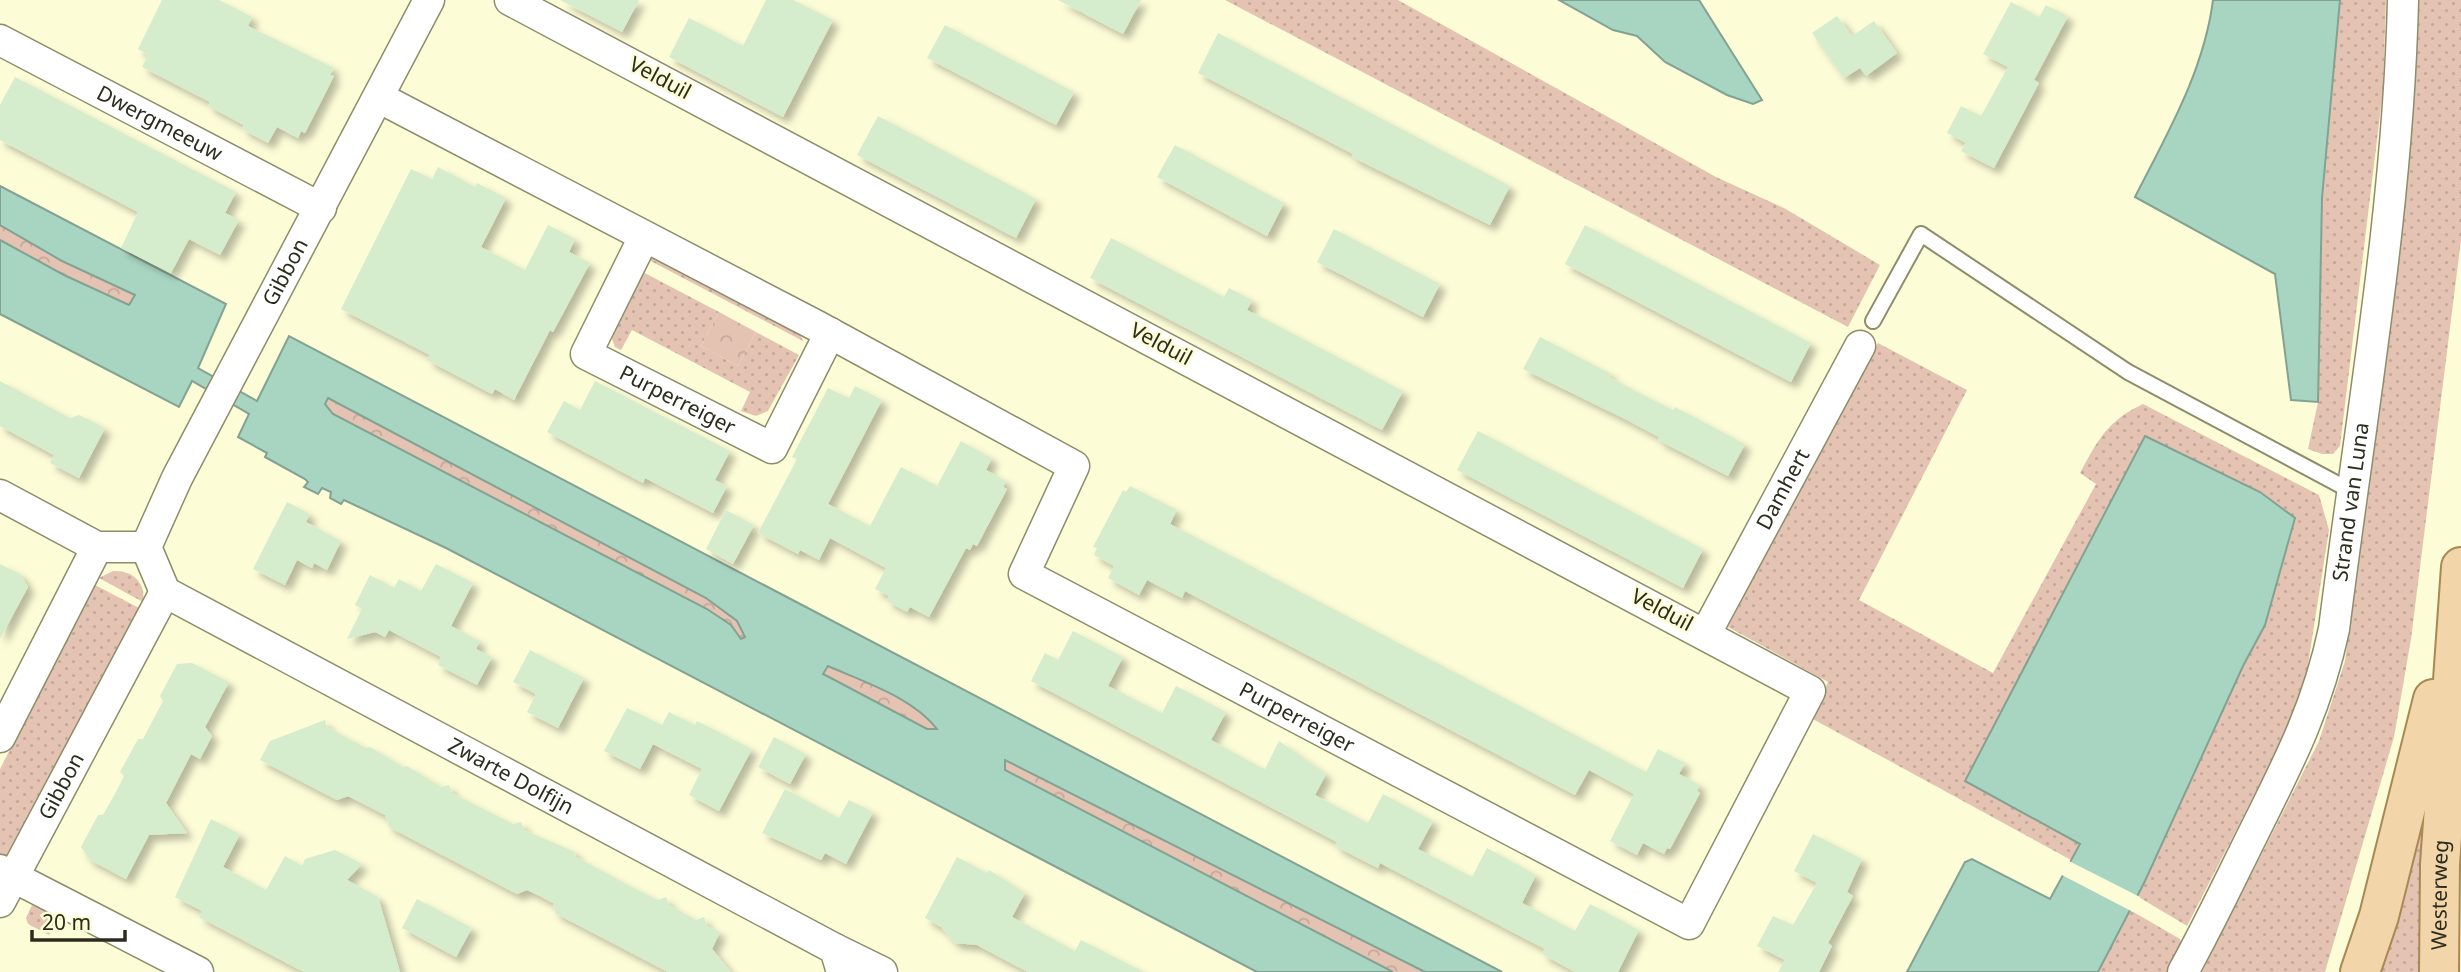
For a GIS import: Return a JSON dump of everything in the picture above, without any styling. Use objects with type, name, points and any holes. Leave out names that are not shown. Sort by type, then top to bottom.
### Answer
[{"type":"main road","points":[[2360,972],[2379,916],[2460,577]]},
{"type":"main road","name":"Westerweg","points":[[2439,972],[2440,864],[2460,577]]},
{"type":"street","name":"Gibbon","points":[[146,547],[177,478],[380,98],[429,0]]},
{"type":"street","name":"Velduil","points":[[510,0],[1706,633],[1810,691]]},
{"type":"street","name":"Strand van Luna","points":[[2183,972],[2286,771],[2316,701],[2334,629],[2385,231],[2399,94],[2403,0]]},
{"type":"street","name":"Dwergmeeuw","points":[[0,40],[321,208]]},
{"type":"street","name":"Purperreiger","points":[[380,98],[830,333],[1074,466],[1024,573],[1689,925],[1810,691]]},
{"type":"street","name":"Purperreiger","points":[[644,237],[586,354],[772,448],[830,333]]},
{"type":"street","name":"Damhert","points":[[1706,633],[1867,333]]},
{"type":"street","points":[[0,495],[97,547],[146,547],[165,592]]},
{"type":"street","points":[[0,737],[97,547]]},
{"type":"street","name":"Gibbon","points":[[4,882],[165,592]]},
{"type":"street","name":"Zwarte Dolfijn","points":[[165,592],[839,960],[882,972]]},
{"type":"street","points":[[4,882],[198,972]]},
{"type":"lane","points":[[1867,333],[1921,234],[2127,372],[2351,491]]},
{"type":"green space","points":[[1225,0],[1398,0],[1716,177],[1784,208],[1880,265],[1848,327]]},
{"type":"green space","points":[[2340,0],[2386,0],[2383,90],[2340,446],[2333,454],[2322,454],[2308,449],[2318,402],[2322,198]]},
{"type":"green space","points":[[2412,0],[2461,0],[2461,240],[2411,639],[2394,737],[2325,972],[2202,972],[2319,741],[2345,661],[2398,232]]},
{"type":"green space","points":[[0,225],[86,273],[135,295],[130,305],[64,275],[0,240]]},
{"type":"green space","points":[[655,254],[797,328],[803,341],[645,258]]},
{"type":"green space","points":[[637,269],[719,312],[701,346],[738,366],[756,332],[799,355],[768,411],[756,416],[741,411],[750,392],[632,330],[621,350],[615,347],[608,328]]},
{"type":"green space","points":[[719,312],[756,332],[738,366],[701,346]]},
{"type":"green space","points":[[1878,343],[1967,390],[1859,600],[1993,673],[2096,484],[2080,473],[2105,432],[2131,410],[2143,404],[2319,495],[2329,530],[2306,677],[2283,739],[2187,926],[2137,896],[2243,666],[2265,625],[2260,492],[2144,437],[1965,780],[2080,844],[2071,860],[1811,718],[1828,682],[1728,627]]},
{"type":"green space","points":[[328,398],[706,598],[737,621],[745,637],[741,639],[731,625],[707,609],[333,414],[324,403]]},
{"type":"green space","points":[[113,571],[132,575],[140,583],[143,602],[99,578]]},
{"type":"green space","points":[[95,585],[141,609],[7,859],[0,856],[0,769]]},
{"type":"green space","points":[[828,666],[901,699],[937,729],[927,729],[823,674]]},
{"type":"green space","points":[[1005,760],[1425,972],[1393,972],[1005,770]]},
{"type":"green space","points":[[2428,789],[2423,972],[2379,972]]},
{"type":"green space","points":[[32,905],[59,915],[49,935],[28,924],[26,918]]},
{"type":"green space","points":[[2130,910],[2180,939],[2182,944],[2167,972],[2098,972]]},
{"type":"shaded area","points":[[1559,0],[1699,0],[1762,100],[1753,104],[1727,95],[1665,62],[1637,36],[1613,30]]},
{"type":"shaded area","points":[[2213,0],[2340,0],[2322,198],[2318,402],[2291,400],[2275,274],[2135,197],[2193,77],[2202,52]]},
{"type":"shaded area","points":[[0,186],[226,304],[198,368],[257,401],[289,336],[1502,972],[1425,972],[1005,760],[1005,770],[1393,972],[1257,972],[446,548],[344,500],[341,504],[330,498],[331,492],[322,488],[318,494],[304,487],[308,482],[305,479],[265,457],[267,453],[238,437],[249,414],[192,381],[179,407],[0,314],[0,240],[64,275],[129,305],[135,295],[62,261],[0,225]],"holes":[[[328,398],[706,598],[737,621],[745,637],[741,639],[731,625],[707,609],[333,414],[325,404]],[[828,666],[901,699],[937,729],[927,729],[823,674]]]},
{"type":"shaded area","points":[[2145,436],[2260,492],[2295,518],[2265,625],[2243,666],[2145,881],[2098,972],[1907,972],[1965,862],[1972,859],[2050,899],[2080,844],[1965,781]]},
{"type":"pier","points":[[2067,860],[2140,897],[2133,912],[2060,874]]},
{"type":"building","points":[[162,0],[219,0],[252,17],[248,26],[334,68],[330,75],[334,76],[305,133],[301,131],[298,138],[277,127],[268,143],[242,129],[244,125],[208,106],[210,102],[142,67],[148,55],[138,49]]},
{"type":"building","points":[[560,0],[639,0],[622,32]]},
{"type":"building","points":[[766,0],[793,0],[833,20],[783,117],[669,57],[689,18],[743,46]]},
{"type":"building","points":[[1058,0],[1141,0],[1123,34]]},
{"type":"building","points":[[2011,2],[2039,17],[2046,5],[2068,16],[2034,80],[2039,83],[1994,168],[1961,151],[1966,143],[1947,133],[1961,106],[1981,116],[2008,67],[1983,54]]},
{"type":"building","points":[[1837,16],[1852,36],[1874,21],[1897,53],[1866,76],[1860,68],[1844,78],[1812,33]]},
{"type":"building","points":[[945,25],[1074,92],[1056,125],[927,58]]},
{"type":"building","points":[[1218,33],[1510,186],[1490,225],[1352,157],[1353,154],[1198,73]]},
{"type":"building","points":[[15,77],[236,192],[225,213],[239,220],[220,255],[189,239],[171,273],[121,248],[138,212],[0,140],[0,105]]},
{"type":"building","points":[[878,116],[1036,199],[1016,238],[857,155]]},
{"type":"building","points":[[1175,145],[1284,203],[1267,236],[1157,177]]},
{"type":"building","points":[[438,167],[475,187],[477,183],[506,198],[481,247],[525,270],[548,225],[575,239],[569,252],[590,263],[553,332],[550,330],[514,400],[495,389],[492,394],[427,360],[430,355],[341,309],[411,169],[432,179]]},
{"type":"building","points":[[1585,225],[1811,343],[1791,382],[1565,264]]},
{"type":"building","points":[[1334,229],[1440,284],[1423,317],[1317,262]]},
{"type":"building","points":[[1111,238],[1224,297],[1229,288],[1252,300],[1247,310],[1403,391],[1382,430],[1090,278]]},
{"type":"building","points":[[1540,337],[1611,374],[1609,377],[1641,394],[1673,410],[1675,407],[1745,444],[1728,476],[1658,440],[1659,437],[1627,420],[1523,369]]},
{"type":"building","points":[[0,381],[70,418],[79,415],[105,428],[79,478],[50,463],[54,455],[0,426]]},
{"type":"building","points":[[595,381],[730,451],[715,480],[727,486],[713,513],[645,478],[643,483],[547,432],[564,401],[580,410]]},
{"type":"building","points":[[855,386],[882,400],[828,504],[870,526],[901,467],[937,486],[961,441],[992,458],[986,470],[1006,481],[1003,487],[1007,489],[977,546],[973,544],[970,550],[966,548],[929,617],[910,607],[907,612],[887,601],[889,596],[875,589],[886,568],[830,538],[819,560],[800,550],[798,554],[758,533],[797,459],[792,457],[828,388],[849,398]]},
{"type":"building","points":[[1478,431],[1703,549],[1683,588],[1457,470]]},
{"type":"building","points":[[1130,486],[1177,510],[1170,524],[1646,772],[1658,749],[1685,763],[1679,774],[1700,785],[1697,791],[1700,793],[1670,849],[1667,848],[1664,854],[1643,843],[1637,855],[1610,841],[1634,794],[1589,770],[1575,795],[1185,591],[1182,598],[1147,580],[1139,595],[1108,578],[1114,566],[1094,555],[1097,548],[1093,547],[1123,490],[1126,492]]},
{"type":"building","points":[[287,502],[310,514],[306,522],[341,541],[327,570],[314,563],[312,568],[297,560],[285,585],[253,569]]},
{"type":"building","points":[[726,510],[754,525],[733,564],[706,549]]},
{"type":"building","points":[[0,564],[20,574],[28,587],[0,639]]},
{"type":"building","points":[[436,564],[473,583],[451,626],[480,641],[476,649],[492,657],[477,685],[438,665],[441,657],[389,630],[385,637],[375,632],[347,639],[362,609],[355,605],[370,575],[394,588],[399,579],[421,591]]},
{"type":"building","points":[[1073,631],[1123,657],[1108,686],[1162,713],[1176,686],[1226,712],[1211,740],[1252,763],[1265,769],[1279,741],[1326,774],[1315,795],[1368,823],[1383,794],[1433,821],[1418,849],[1472,877],[1487,848],[1536,875],[1522,903],[1575,931],[1590,904],[1639,930],[1618,972],[1575,972],[1542,954],[1545,949],[1380,863],[1378,868],[1335,846],[1337,842],[1031,681],[1045,653],[1058,660]]},
{"type":"building","points":[[530,650],[584,678],[558,728],[527,712],[536,694],[513,682]]},
{"type":"building","points":[[192,663],[229,682],[205,727],[212,736],[200,759],[191,754],[166,803],[187,833],[149,835],[126,879],[90,860],[81,847],[98,815],[103,815],[117,790],[124,776],[120,772],[138,739],[143,739],[163,701],[160,696],[177,664]]},
{"type":"building","points":[[627,708],[662,725],[669,712],[695,725],[697,721],[752,749],[719,811],[689,795],[702,769],[653,744],[640,769],[604,751]]},
{"type":"building","points":[[325,720],[327,727],[366,748],[370,747],[403,767],[407,766],[441,787],[449,785],[452,793],[513,824],[521,822],[524,830],[575,852],[576,857],[630,886],[658,900],[666,897],[669,905],[696,920],[704,917],[707,926],[720,932],[712,949],[731,972],[668,972],[555,913],[553,903],[540,896],[527,890],[517,894],[389,827],[385,815],[348,796],[337,800],[260,760],[270,741]]},
{"type":"building","points":[[774,737],[806,754],[790,784],[758,767]]},
{"type":"building","points":[[785,789],[839,818],[849,800],[873,812],[846,864],[825,853],[821,860],[762,833]]},
{"type":"building","points":[[211,819],[240,834],[223,867],[266,890],[285,856],[302,866],[305,859],[335,850],[362,864],[347,880],[378,897],[400,972],[304,972],[199,917],[202,911],[175,897]]},
{"type":"building","points":[[1813,834],[1862,859],[1847,892],[1853,896],[1828,943],[1832,946],[1819,972],[1778,972],[1785,960],[1757,946],[1773,916],[1793,925],[1817,883],[1794,871]]},
{"type":"building","points":[[957,857],[987,873],[989,870],[1025,893],[1012,917],[1075,951],[1081,940],[1144,972],[1028,972],[977,945],[955,943],[941,927],[925,918]]},
{"type":"building","points":[[417,899],[472,928],[456,957],[402,928]]}]
